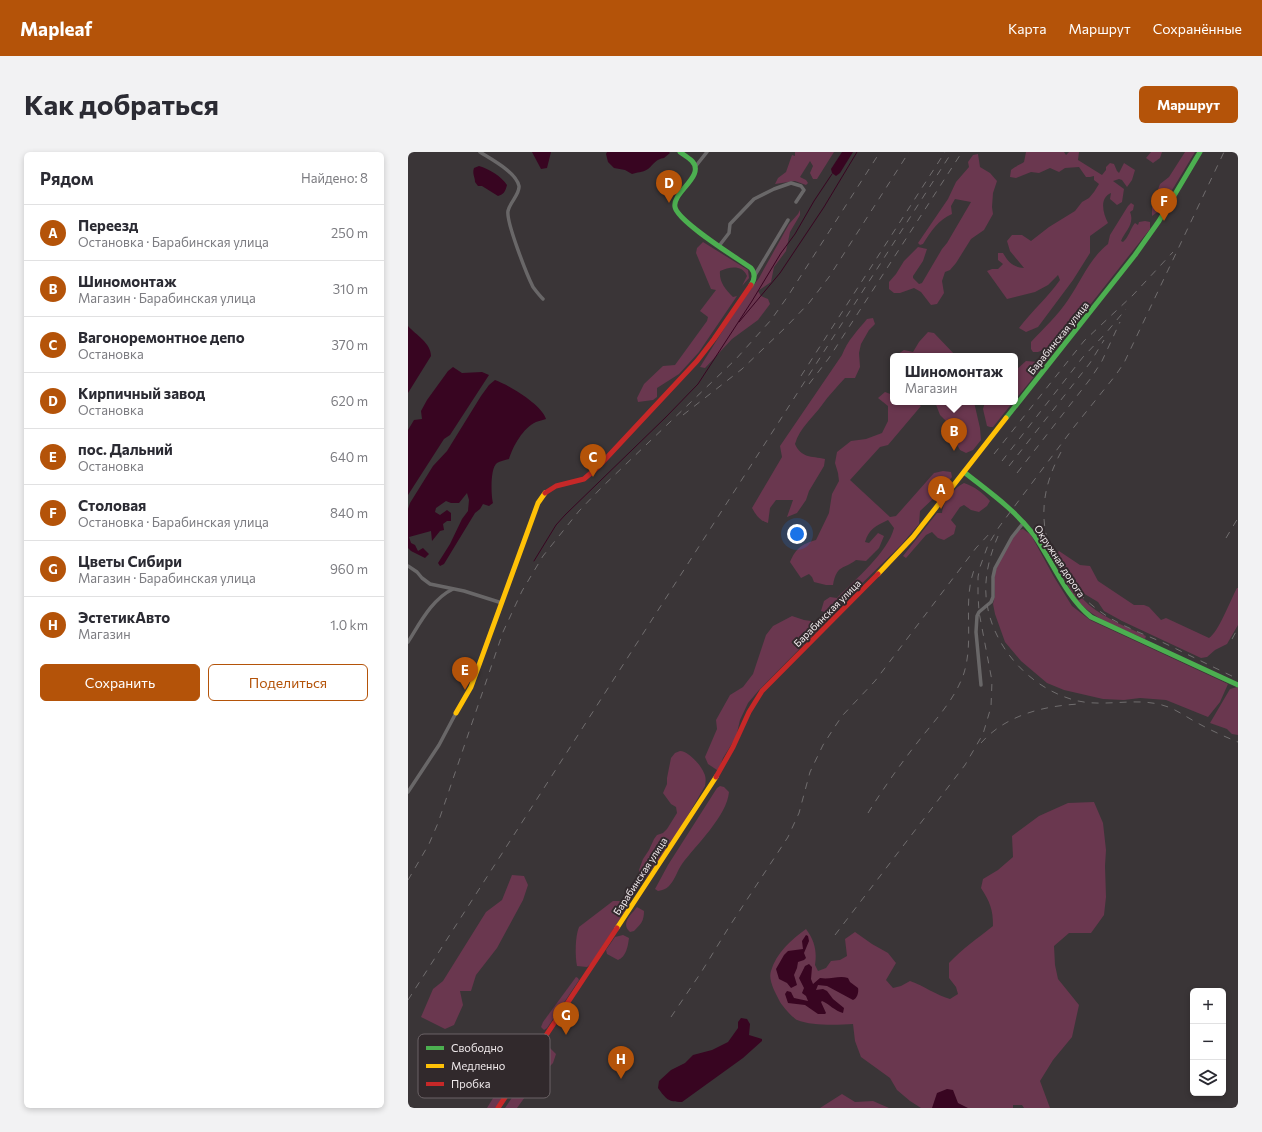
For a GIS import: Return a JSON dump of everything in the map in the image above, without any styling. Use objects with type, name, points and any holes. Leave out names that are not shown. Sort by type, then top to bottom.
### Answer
[{"type":"street","points":[[480,152],[513,175],[519,186],[518,192],[510,204],[508,213],[522,259],[533,287],[543,299]]},
{"type":"street","points":[[680,152],[690,159],[695,167],[694,176],[677,199],[675,208],[681,217],[751,268],[754,272],[754,276]]},
{"type":"street","points":[[695,167],[707,152]]},
{"type":"street","name":"Барабинская улица","points":[[1018,403],[1134,255],[1158,221],[1200,152]]},
{"type":"street","points":[[719,246],[729,233],[730,224],[754,199],[774,189],[795,183],[801,186],[804,190],[796,202]]},
{"type":"street","points":[[408,792],[439,744],[471,687],[538,503],[542,496],[550,489],[572,483],[586,477],[599,466],[698,361],[751,287],[754,276],[788,220]]},
{"type":"street","name":"Барабинская улица","points":[[547,1034],[716,778],[755,700],[762,691],[913,537],[1016,405]]},
{"type":"street","name":"Окружная дорога","points":[[964,472],[1010,508],[1024,522],[1074,601],[1091,617],[1238,685]]},
{"type":"street","points":[[981,685],[976,632],[977,616],[979,612],[991,602],[995,568],[1012,537],[1024,522]]},
{"type":"street","points":[[408,566],[430,584],[454,589],[502,603]]},
{"type":"street","points":[[408,642],[435,602],[444,593],[454,589]]},
{"type":"street","name":"Барабинская улица","points":[[498,1108],[505,1098]]},
{"type":"shaded area","points":[[532,152],[551,152],[547,168],[541,169]]},
{"type":"shaded area","points":[[607,152],[670,153],[648,169],[632,174],[625,170],[614,168],[608,162]]},
{"type":"shaded area","points":[[795,152],[834,152],[817,179],[813,179],[810,173],[813,166],[810,161],[800,177],[806,180],[808,183],[806,185],[795,181],[775,184],[778,178],[786,172],[792,155],[795,156]]},
{"type":"shaded area","points":[[842,152],[853,152],[840,173],[836,176],[832,173],[831,169]]},
{"type":"shaded area","points":[[1026,152],[1064,152],[1066,155],[1069,152],[1079,152],[1078,160],[1102,175],[1110,163],[1114,164],[1119,173],[1124,163],[1135,170],[1132,180],[1127,187],[1122,180],[1119,179],[1113,181],[1124,189],[1122,202],[1117,205],[1110,199],[1111,193],[1107,195],[1103,202],[1103,206],[1108,223],[1090,236],[1090,253],[1073,280],[1038,327],[1026,332],[1019,328],[1060,280],[1058,275],[1048,285],[1035,292],[1007,299],[987,271],[998,269],[1003,264],[998,260],[998,253],[1003,253],[1014,265],[1024,268],[1010,251],[1007,241],[1012,235],[1022,235],[1031,241],[1049,227],[1075,211],[1082,202],[1089,198],[1099,184],[1094,180],[1094,176],[1086,177],[1079,167],[1065,168],[1059,172],[1050,168],[1039,173],[1031,172],[1016,178],[1010,177],[1011,170],[1024,162]]},
{"type":"shaded area","points":[[1151,152],[1162,152],[1160,158],[1153,163],[1146,158]]},
{"type":"shaded area","points":[[1185,152],[1195,152],[1160,210],[1152,216],[1152,208],[1156,201],[1156,195],[1160,184],[1169,177]]},
{"type":"shaded area","points":[[978,154],[980,167],[990,173],[997,181],[993,193],[993,214],[984,230],[971,239],[956,263],[950,270],[945,272],[942,281],[944,293],[937,304],[931,305],[921,292],[914,288],[900,293],[894,293],[889,289],[889,282],[904,261],[918,247],[927,249],[923,261],[913,276],[919,284],[922,283],[947,243],[971,202],[955,199],[951,206],[952,214],[943,219],[932,230],[923,244],[920,245],[918,243],[948,199],[956,182],[969,167],[968,162],[973,155]]},
{"type":"shaded area","points":[[479,166],[487,169],[502,179],[507,185],[503,193],[498,196],[482,186],[478,186],[475,182],[473,172],[474,168]]},
{"type":"shaded area","points":[[1131,203],[1134,205],[1133,210],[1130,212],[1130,224],[1121,241],[1123,242],[1125,240],[1135,223],[1138,225],[1139,222],[1150,222],[1150,229],[1052,353],[1046,349],[1033,352],[1031,349],[1031,342],[1064,306],[1091,263],[1108,244],[1110,235]]},
{"type":"shaded area","points":[[800,210],[800,215],[790,232],[786,251],[774,267],[771,282],[758,291],[761,296],[768,299],[770,304],[758,320],[732,339],[705,368],[700,367],[735,311],[759,278],[789,224]]},
{"type":"shaded area","points":[[703,242],[748,270],[749,278],[742,286],[747,276],[745,272],[739,268],[727,268],[720,271],[720,279],[725,288],[733,297],[737,296],[699,352],[679,374],[657,388],[657,397],[653,400],[638,402],[637,398],[644,384],[663,366],[675,365],[707,321],[708,317],[700,311],[716,290],[711,289],[696,253],[697,248]]},
{"type":"shaded area","points":[[873,318],[875,324],[869,330],[861,344],[859,353],[860,367],[855,378],[845,378],[830,394],[797,438],[795,444],[800,452],[807,456],[825,459],[824,466],[809,491],[806,500],[797,513],[787,517],[793,500],[776,500],[770,508],[768,523],[763,521],[752,508],[782,457],[780,446],[842,355],[850,340],[867,319]]},
{"type":"shaded area","points":[[408,326],[426,343],[429,347],[431,356],[408,393]]},
{"type":"shaded area","points":[[928,332],[934,333],[953,353],[900,353],[904,350],[913,352]]},
{"type":"shaded area","points":[[1026,361],[1039,362],[1041,366],[1041,368],[1018,396],[1018,368]]},
{"type":"shaded area","points":[[453,367],[462,373],[482,372],[489,375],[450,435],[444,439],[408,495],[408,430],[414,420],[422,419],[421,411],[427,400],[448,371]]},
{"type":"shaded area","points":[[495,380],[508,386],[532,402],[546,419],[536,422],[527,428],[516,443],[509,459],[497,463],[493,470],[493,503],[489,506],[483,504],[475,513],[444,564],[440,566],[438,563],[468,511],[469,500],[467,493],[459,503],[451,503],[446,501],[436,508],[435,512],[440,515],[447,510],[451,513],[451,521],[447,521],[443,524],[444,530],[440,531],[432,541],[431,531],[409,537],[411,543],[415,545],[418,551],[423,548],[429,554],[425,558],[408,548],[408,509],[410,503],[433,466],[447,451],[481,396],[489,385]]},
{"type":"shaded area","points":[[885,392],[890,394],[890,405],[921,406],[888,445],[880,447],[850,480],[890,517],[896,516],[934,473],[943,471],[951,472],[952,477],[935,497],[920,511],[919,524],[901,545],[836,609],[828,613],[821,611],[824,601],[830,597],[837,598],[870,565],[885,547],[894,528],[888,520],[873,528],[868,534],[865,542],[869,543],[878,533],[884,536],[879,548],[866,561],[856,560],[841,568],[836,574],[833,585],[814,582],[809,574],[801,578],[790,562],[800,547],[816,540],[829,513],[832,494],[839,481],[835,463],[837,452],[851,441],[866,439],[882,433],[888,421],[888,406],[878,398]]},
{"type":"shaded area","points":[[936,405],[975,405],[981,440],[973,450],[966,453],[960,450],[956,443],[959,434],[940,415]]},
{"type":"shaded area","points":[[984,405],[1011,405],[993,427],[987,426],[983,409]]},
{"type":"shaded area","points":[[964,483],[981,492],[990,501],[987,506],[979,512],[971,510],[964,505],[960,507],[951,520],[956,526],[954,534],[944,540],[938,538],[932,532],[926,535],[906,558],[903,556],[937,513],[942,513],[944,504],[950,495],[956,488]]},
{"type":"shaded area","points":[[1023,529],[1031,535],[1072,606],[1090,620],[1228,684],[1220,702],[1208,717],[1166,700],[1140,698],[1124,700],[1103,699],[1064,690],[1047,683],[1021,661],[1005,642],[993,604],[995,595],[995,572],[998,564],[1012,538],[1019,530]]},
{"type":"shaded area","points":[[1059,551],[1080,565],[1090,566],[1098,581],[1134,605],[1144,605],[1149,607],[1161,620],[1166,618],[1209,638],[1216,630],[1238,588],[1238,625],[1227,644],[1215,650],[1207,657],[1201,658],[1104,611],[1098,602],[1083,593],[1075,585],[1059,562]]},
{"type":"shaded area","points":[[1062,575],[1089,605],[1109,619],[1146,636],[1145,639],[1111,624],[1087,610],[1076,598]]},
{"type":"shaded area","points":[[792,616],[818,622],[820,628],[748,703],[740,720],[736,737],[723,758],[719,769],[717,770],[708,764],[705,757],[717,729],[716,720],[730,695],[743,687],[753,674],[766,635],[773,626]]},
{"type":"shaded area","points":[[1237,687],[1238,735],[1232,734],[1227,729],[1210,723],[1230,689]]},
{"type":"shaded area","points":[[680,751],[687,753],[700,766],[705,776],[705,786],[677,834],[646,878],[643,880],[640,877],[639,870],[643,859],[654,839],[657,835],[663,833],[667,829],[677,813],[676,807],[671,804],[663,793],[667,784],[671,758],[675,753]]},
{"type":"shaded area","points":[[720,786],[724,787],[729,792],[723,811],[710,830],[682,864],[671,884],[666,889],[658,891],[655,889],[668,865],[717,788]]},
{"type":"shaded area","points":[[1094,802],[1103,823],[1106,850],[1106,897],[1104,915],[1091,933],[1069,933],[1054,946],[1055,965],[1058,979],[1079,1005],[1072,1037],[1053,1060],[1040,1081],[1050,1108],[1024,1108],[1022,1105],[1013,1105],[1013,1108],[921,1108],[897,1090],[890,1078],[861,1057],[855,1041],[853,1024],[825,1025],[803,1022],[793,1017],[780,1002],[770,978],[773,964],[790,942],[806,929],[815,947],[815,965],[818,971],[826,968],[831,961],[840,960],[847,956],[845,939],[855,932],[888,953],[896,963],[886,980],[893,988],[910,981],[950,999],[958,994],[956,987],[949,978],[949,963],[993,926],[990,906],[987,897],[981,888],[983,879],[998,870],[1013,857],[1012,836],[1039,816],[1068,803]]},
{"type":"shaded area","points":[[512,875],[524,876],[528,885],[523,900],[497,948],[476,975],[471,991],[460,991],[463,1005],[454,1025],[445,1029],[421,1017],[433,989],[443,981],[486,912],[502,900]]},
{"type":"shaded area","points":[[613,901],[621,901],[627,904],[627,908],[591,964],[587,967],[577,966],[576,946],[579,927]]},
{"type":"shaded area","points":[[637,907],[644,911],[642,922],[634,931],[630,932],[626,925],[628,919]]},
{"type":"shaded area","points":[[623,935],[629,938],[628,944],[625,954],[618,960],[607,954],[606,950],[615,937]]},
{"type":"shaded area","points":[[806,935],[808,936],[809,941],[804,953],[806,958],[798,962],[794,975],[797,985],[791,988],[787,983],[779,979],[776,969],[788,951],[803,949],[802,941]]},
{"type":"shaded area","points":[[809,964],[812,967],[811,979],[813,984],[820,978],[845,977],[858,988],[856,998],[853,1000],[827,986],[818,985],[816,990],[823,989],[827,991],[833,999],[844,1008],[843,1013],[837,1011],[822,1001],[825,1014],[818,1014],[805,1005],[788,1003],[785,994],[787,991],[791,992],[794,998],[808,1001],[806,996],[802,993],[804,988],[799,978],[805,966]]},
{"type":"shaded area","points":[[576,977],[579,980],[547,1028],[544,1030],[541,1027],[543,1022]]},
{"type":"shaded area","points":[[741,1018],[747,1019],[750,1024],[749,1035],[762,1039],[762,1041],[743,1058],[682,1102],[673,1101],[665,1097],[658,1088],[659,1081],[671,1070],[685,1063],[693,1055],[712,1050],[728,1042],[738,1028],[738,1022]]},
{"type":"shaded area","points":[[550,1048],[556,1054],[553,1063],[550,1066]]},
{"type":"shaded area","points":[[947,1089],[953,1090],[958,1103],[968,1108],[932,1108],[937,1093]]},
{"type":"shaded area","points":[[842,1094],[855,1102],[873,1101],[889,1108],[820,1108]]},
{"type":"shaded area","points":[[493,1098],[503,1098],[496,1108],[487,1108]]},
{"type":"shaded area","points":[[512,1098],[524,1098],[517,1108],[505,1108]]},
{"type":"waterway","points":[[739,322],[780,273],[824,207],[857,152]]},
{"type":"waterway","points":[[534,561],[556,525],[565,515],[698,384],[832,174]]},
{"type":"railway","points":[[408,880],[429,844],[438,823],[503,632],[522,591],[543,556],[579,511],[602,487],[736,359],[771,320],[880,152]]},
{"type":"railway","points":[[683,415],[742,369],[809,303],[829,277],[909,152]]},
{"type":"railway","points":[[801,376],[945,152]]},
{"type":"railway","points":[[408,1000],[952,152]]},
{"type":"railway","points":[[809,384],[829,358],[962,152]]},
{"type":"railway","points":[[835,935],[965,765],[983,734],[991,707],[992,681],[979,612],[978,577],[988,545],[999,527],[1124,363],[1224,152]]},
{"type":"railway","points":[[994,454],[1084,341],[1133,295],[1173,252]]},
{"type":"railway","points":[[1002,461],[1083,357],[1126,309]]},
{"type":"railway","points":[[1017,473],[1091,378],[1102,361],[1120,322]]},
{"type":"railway","points":[[1009,466],[1090,363],[1104,340]]},
{"type":"railway","points":[[1061,452],[1052,472],[1046,492],[1044,502],[1044,523],[1050,550],[1062,573],[1087,601],[1107,616],[1238,679]]},
{"type":"railway","points":[[1226,538],[1238,518]]},
{"type":"railway","points":[[671,1017],[788,837],[799,813],[810,772],[823,745],[834,728],[842,716],[875,681],[976,548],[991,532]]},
{"type":"railway","points":[[998,536],[992,552],[986,578],[987,604],[991,621],[1006,651],[1029,676],[1043,686],[1074,700],[1096,703],[1140,702],[1166,706],[1210,730],[1238,742]]},
{"type":"railway","points":[[868,813],[904,760],[950,701],[960,683],[967,659],[969,591],[976,565]]},
{"type":"railway","points":[[1232,639],[1238,628]]},
{"type":"railway","points":[[981,743],[1002,725],[1026,714],[1052,707],[1079,704]]},
{"type":"traffic: fast","points":[[680,152],[692,161],[695,167],[695,172],[675,201],[675,207],[679,214],[697,230],[751,268],[754,276],[751,285]]},
{"type":"traffic: fast","points":[[1018,403],[1135,255],[1159,221],[1200,152]]},
{"type":"traffic: fast","points":[[1006,418],[1016,405]]},
{"type":"traffic: fast","points":[[964,472],[1001,501],[1034,535],[1067,589],[1082,609],[1091,617],[1238,685]]},
{"type":"traffic: slow","points":[[878,574],[913,537],[1006,418]]},
{"type":"traffic: slow","points":[[456,713],[471,687],[538,503],[545,493]]},
{"type":"traffic: slow","points":[[617,928],[716,777]]},
{"type":"traffic: jam","points":[[545,493],[556,486],[584,479],[599,466],[697,361],[751,285]]},
{"type":"traffic: jam","points":[[716,777],[733,747],[749,712],[762,691],[878,574]]},
{"type":"traffic: jam","points":[[547,1034],[617,928]]},
{"type":"traffic: jam","points":[[498,1108],[505,1098]]},
{"type":"place","name":"Кирпичный завод","points":[[669,203]]},
{"type":"place","name":"Столовая","points":[[1164,221]]},
{"type":"place","name":"Шиномонтаж","points":[[954,451]]},
{"type":"place","name":"Вагоноремонтное депо","points":[[593,477]]},
{"type":"place","name":"Переезд","points":[[941,509]]},
{"type":"place","name":"пос. Дальний","points":[[465,690]]},
{"type":"place","name":"Цветы Сибири","points":[[566,1035]]},
{"type":"place","name":"ЭстетикАвто","points":[[621,1079]]}]
